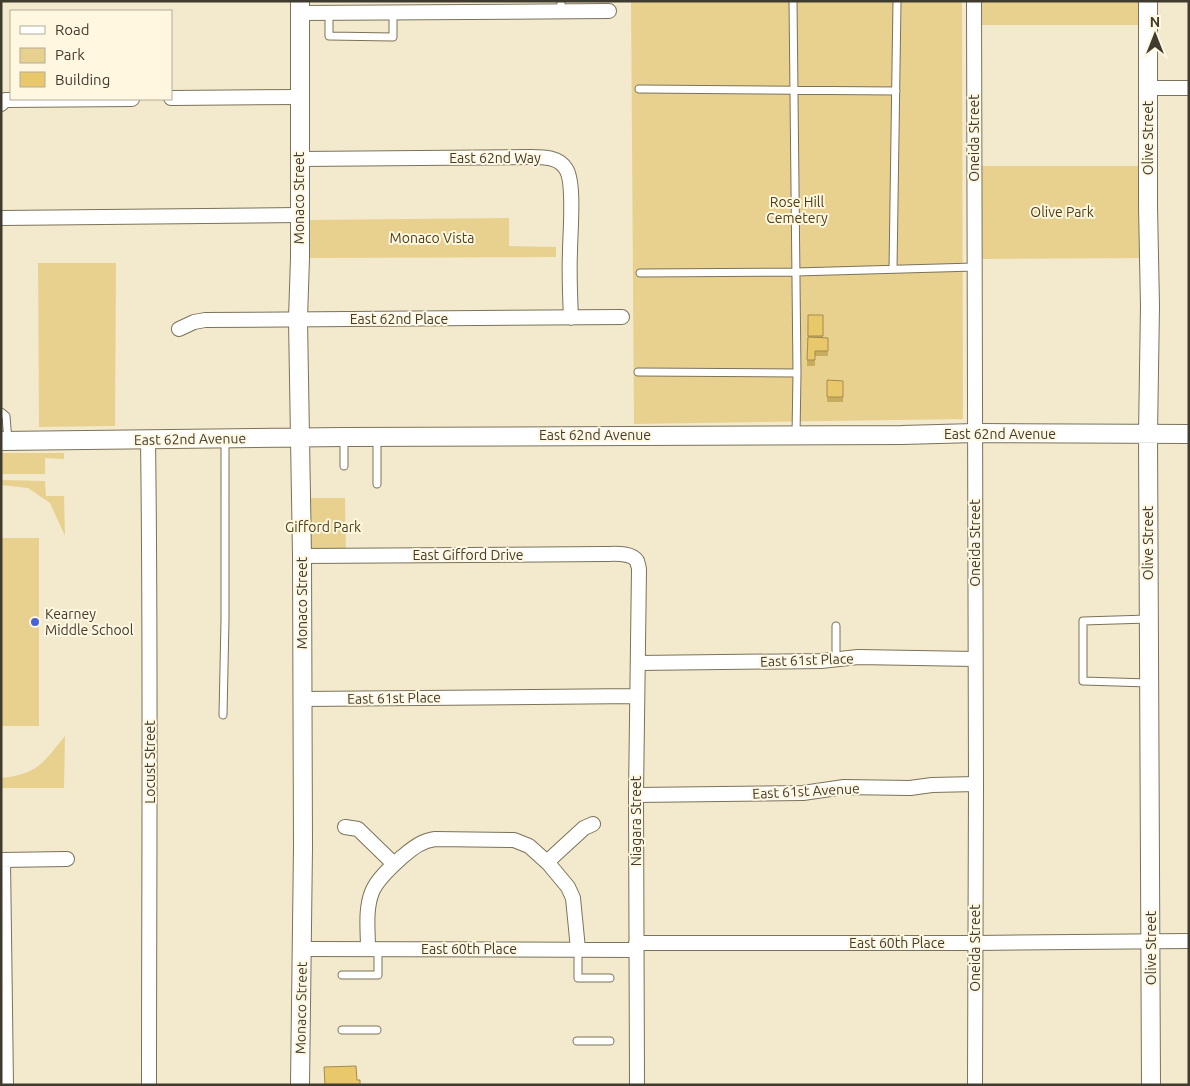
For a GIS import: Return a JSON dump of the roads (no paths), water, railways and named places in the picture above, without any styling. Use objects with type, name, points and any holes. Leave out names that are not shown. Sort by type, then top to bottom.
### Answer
[{"type":"street","name":"Oneida Street","points":[[974,1],[975,1085]]},
{"type":"street","name":"Olive Street","points":[[1148,1],[1151,1085]]},
{"type":"street","points":[[300,7],[329,12],[393,12],[561,6],[604,8]]},
{"type":"street","name":"Monaco Street","points":[[300,7],[300,258],[298,319],[302,556],[300,1085]]},
{"type":"street","points":[[1148,88],[1189,88]]},
{"type":"street","points":[[172,98],[299,97]]},
{"type":"street","name":"East 62nd Way","points":[[300,159],[543,157],[557,160],[566,168],[570,181],[571,318]]},
{"type":"street","points":[[1,218],[299,215]]},
{"type":"street","name":"East 62nd Place","points":[[179,329],[194,322],[205,320],[622,317]]},
{"type":"street","name":"East 62nd Avenue","points":[[5,441],[377,436],[975,433],[1189,434]]},
{"type":"street","name":"Locust Street","points":[[148,440],[150,684],[149,1085]]},
{"type":"street","name":"East Gifford Drive","points":[[302,556],[605,554],[625,555],[634,559]]},
{"type":"street","name":"Niagara Street","points":[[634,559],[637,561],[639,569],[636,795],[637,1085]]},
{"type":"street","name":"East 61st Place","points":[[638,663],[821,661],[858,657],[975,659]]},
{"type":"street","name":"East 61st Place","points":[[302,700],[637,696]]},
{"type":"street","name":"East 61st Avenue","points":[[636,795],[803,793],[844,787],[910,788],[932,785],[976,784]]},
{"type":"street","points":[[547,862],[584,828],[594,824]]},
{"type":"street","points":[[345,827],[358,829],[394,864]]},
{"type":"street","points":[[373,949],[368,911],[372,891],[388,868],[414,846],[426,840],[435,839],[514,840],[529,846],[547,862],[568,888],[573,898],[578,950]]},
{"type":"street","points":[[6,1085],[2,860],[67,860]]},
{"type":"street","name":"East 60th Place","points":[[302,949],[578,950],[636,946],[1189,941]]},
{"type":"lane","points":[[794,1],[796,435]]},
{"type":"lane","points":[[893,269],[897,1]]},
{"type":"lane","points":[[329,12],[329,36],[393,37],[393,12]]},
{"type":"lane","points":[[639,89],[896,91]]},
{"type":"lane","points":[[640,273],[796,272],[975,267]]},
{"type":"lane","points":[[638,372],[797,373]]},
{"type":"lane","points":[[1,412],[6,416],[5,441]]},
{"type":"lane","points":[[377,436],[377,484]]},
{"type":"lane","points":[[344,437],[344,466]]},
{"type":"lane","points":[[223,715],[225,438]]},
{"type":"lane","points":[[1149,620],[1083,621],[1083,681],[1149,683]]},
{"type":"lane","points":[[836,626],[836,660]]},
{"type":"lane","points":[[342,975],[378,975],[373,949]]},
{"type":"lane","points":[[578,950],[578,978],[610,978]]},
{"type":"lane","points":[[342,1030],[378,1030]]},
{"type":"lane","points":[[577,1041],[610,1041]]},
{"type":"place","name":"Kearney Middle School","points":[[35,622]]},
{"type":"park label","name":"Rose Hill Cemetery","points":[[797,210]]},
{"type":"park label","name":"Olive Park","points":[[1062,212]]},
{"type":"park label","name":"Monaco Vista","points":[[432,238]]},
{"type":"park label","name":"Gifford Park","points":[[323,527]]}]
